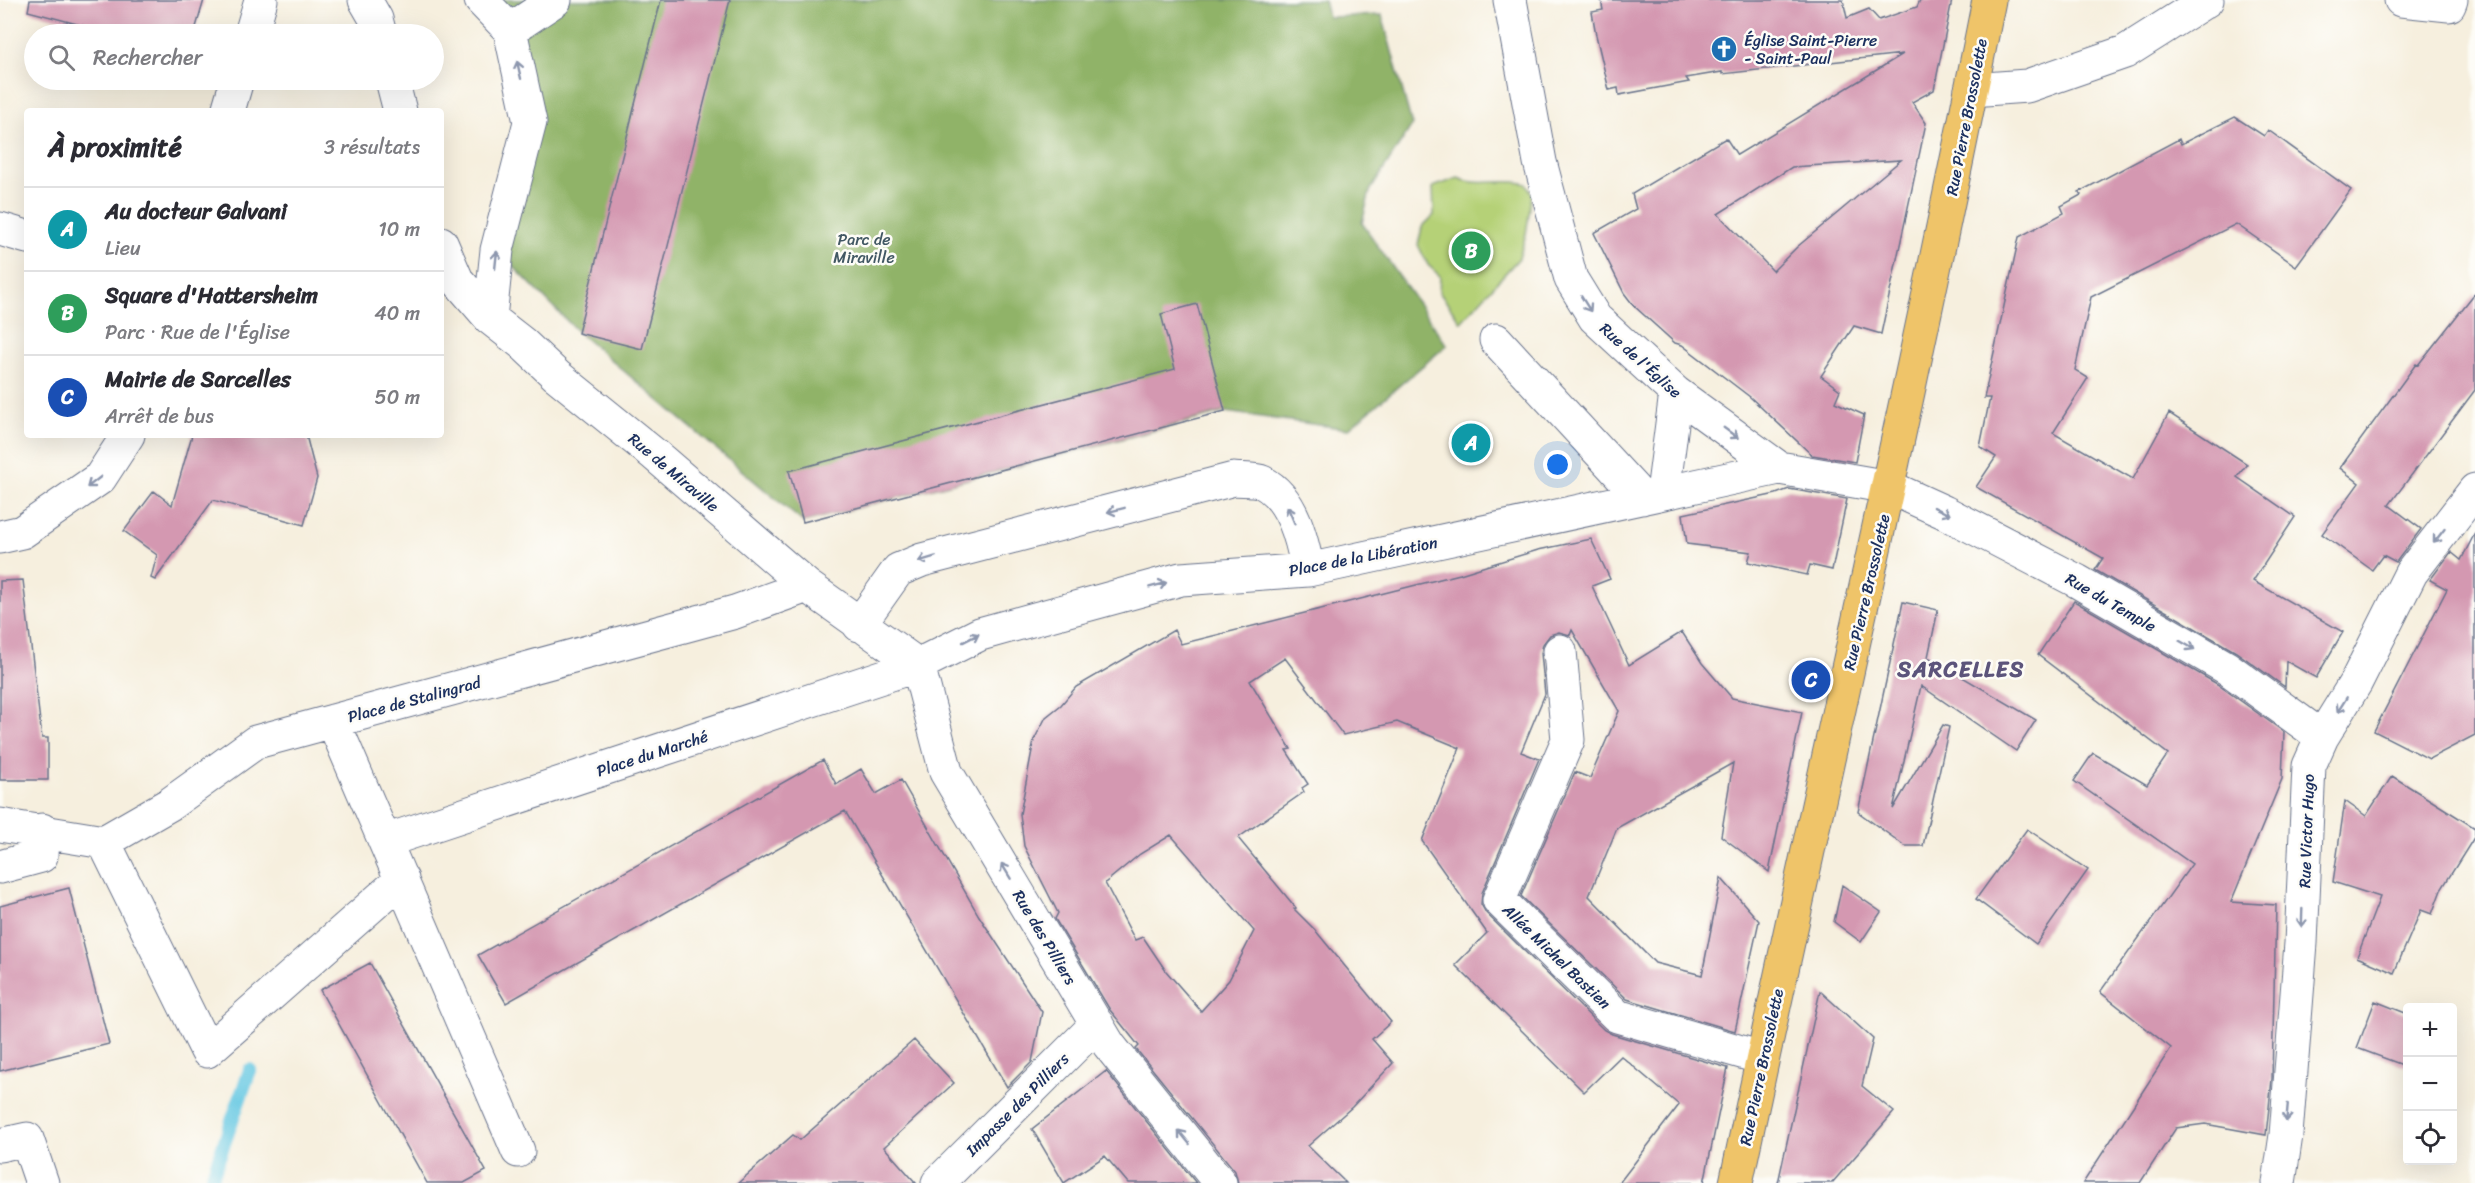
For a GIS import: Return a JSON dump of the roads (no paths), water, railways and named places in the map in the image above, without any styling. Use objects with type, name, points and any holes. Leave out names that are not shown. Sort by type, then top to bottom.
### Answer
[{"type":"main road","name":"Rue Pierre Brossolette","points":[[1736,1183],[1889,487],[1989,0]]},
{"type":"street","points":[[254,24],[261,0]]},
{"type":"street","points":[[365,0],[377,24]]},
{"type":"street","points":[[481,0],[510,30],[531,122],[497,250],[490,318]]},
{"type":"street","points":[[510,30],[555,0]]},
{"type":"street","points":[[1971,90],[2027,86],[2125,52],[2207,0]]},
{"type":"street","points":[[2401,0],[2449,5],[2451,0]]},
{"type":"street","name":"Rue de l'Église","points":[[1512,1],[1540,162],[1563,251],[1571,279],[1595,318],[1676,393],[1779,468],[1889,487]]},
{"type":"street","points":[[229,108],[234,90]]},
{"type":"street","points":[[395,90],[399,108]]},
{"type":"street","points":[[0,229],[24,236]]},
{"type":"street","name":"Rue de Miraville","points":[[444,250],[457,280],[490,318],[655,455],[807,586],[859,625]]},
{"type":"street","points":[[1496,340],[1652,495]]},
{"type":"street","points":[[1652,495],[1676,393]]},
{"type":"street","points":[[0,537],[22,532],[100,478],[126,438]]},
{"type":"street","name":"Place de la Libération","points":[[918,665],[980,634],[1181,579],[1308,570],[1779,468]]},
{"type":"street","points":[[918,665],[859,625],[898,570],[922,560],[1234,479],[1261,482],[1287,504],[1302,541],[1308,570]]},
{"type":"street","name":"Rue du Temple","points":[[1889,487],[1944,512],[2097,593],[2227,669],[2322,737]]},
{"type":"street","name":"Rue Victor Hugo","points":[[2278,1183],[2286,1135],[2301,943],[2309,766],[2322,737],[2356,682],[2411,573],[2475,490]]},
{"type":"street","name":"Place de Stalingrad","points":[[104,842],[170,804],[256,742],[735,612],[807,586]]},
{"type":"street","name":"Allée Michel Bastien","points":[[1560,651],[1568,740],[1499,900],[1617,1016],[1762,1058]]},
{"type":"street","name":"Place du Marché","points":[[385,841],[918,665]]},
{"type":"street","name":"Rue des Pilliers","points":[[918,665],[946,772],[1109,1045],[1220,1183]]},
{"type":"street","points":[[333,721],[518,1150]]},
{"type":"street","points":[[0,825],[42,830],[104,842],[207,1051],[402,879]]},
{"type":"street","points":[[0,867],[41,856],[42,830]]},
{"type":"street","name":"Impasse des Pilliers","points":[[938,1183],[1097,1024]]},
{"type":"street","points":[[0,1145],[27,1139],[42,1183]]},
{"type":"waterway","points":[[210,1183],[250,1070]]},
{"type":"place","name":"Église Saint-Pierre - Saint-Paul","points":[[1724,49]]},
{"type":"place","name":"Square d'Hattersheim","points":[[1471,251]]},
{"type":"place","name":"Au docteur Galvani","points":[[1471,443]]},
{"type":"place","name":"Mairie de Sarcelles","points":[[1811,680]]},
{"type":"district","name":"SARCELLES","points":[[1961,669]]},
{"type":"park label","name":"Parc de Miraville","points":[[864,248]]}]
